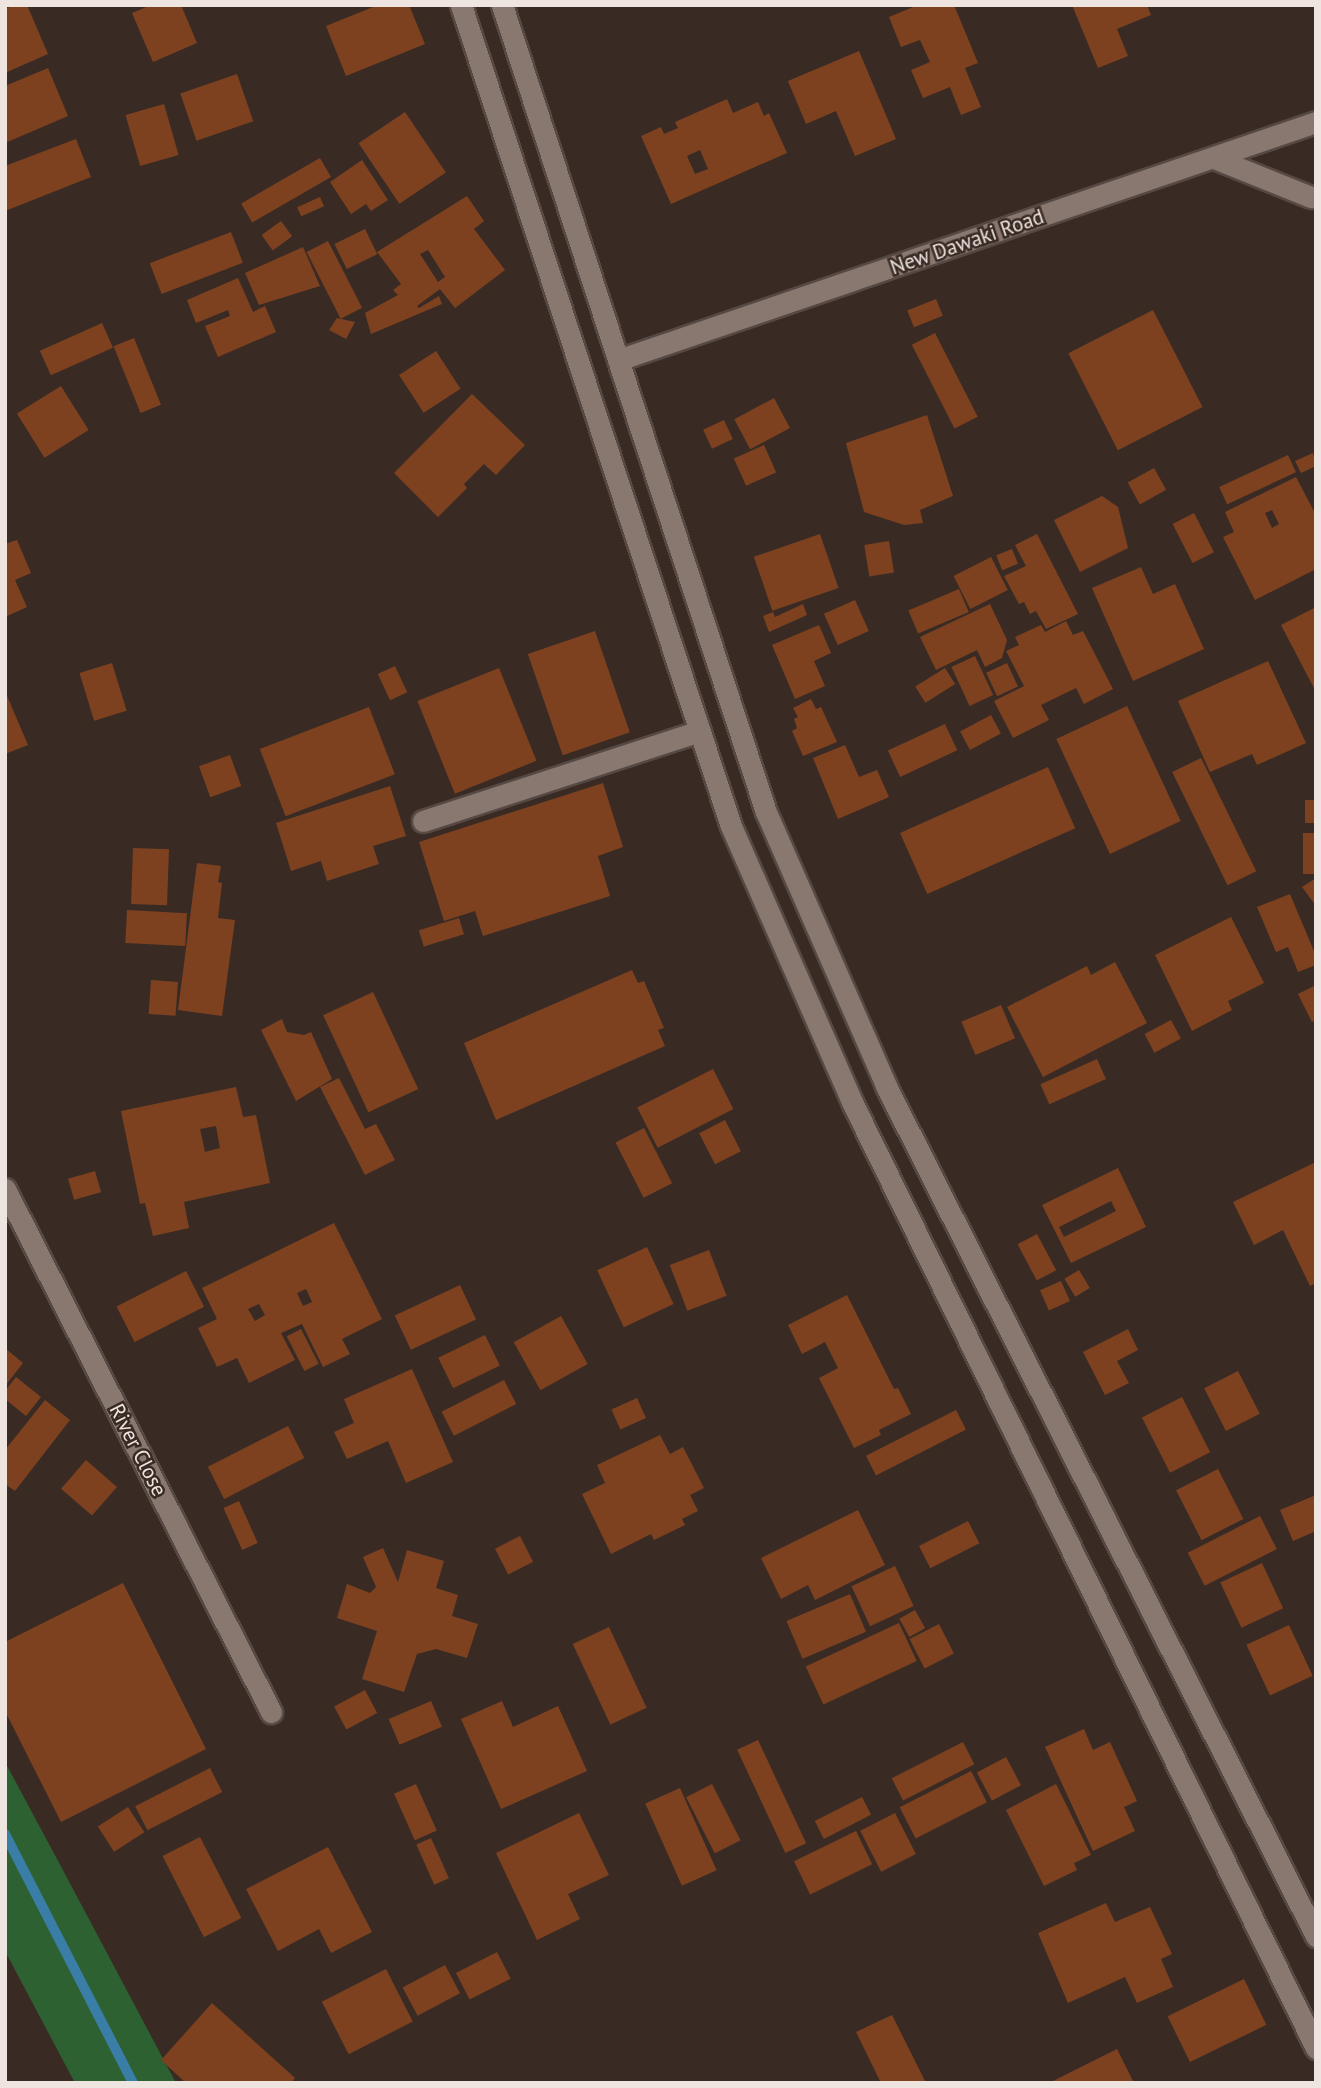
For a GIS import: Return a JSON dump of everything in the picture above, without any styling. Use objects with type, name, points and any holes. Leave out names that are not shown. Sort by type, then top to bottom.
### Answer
[{"type":"street","points":[[461,5],[731,826],[852,1102],[1316,2048]]},
{"type":"street","points":[[502,5],[766,812],[886,1086],[1316,1937]]},
{"type":"street","name":"New Dawaki Road","points":[[618,360],[1316,122]]},
{"type":"street","points":[[1214,158],[1314,197]]},
{"type":"street","points":[[423,821],[700,731]]},
{"type":"street","name":"River Close","points":[[5,1189],[271,1712]]},
{"type":"green space","points":[[5,1762],[176,2083],[75,2083],[5,1951]]},
{"type":"building","points":[[14,5],[27,5],[48,54],[5,73],[5,9]]},
{"type":"building","points":[[151,5],[181,5],[197,43],[153,62],[132,13]]},
{"type":"building","points":[[378,5],[409,5],[425,44],[346,76],[326,26]]},
{"type":"building","points":[[918,5],[954,5],[978,63],[965,68],[981,107],[961,115],[950,87],[923,98],[911,70],[930,62],[920,40],[901,47],[889,17]]},
{"type":"building","points":[[1072,5],[1147,5],[1151,15],[1117,29],[1128,56],[1098,68]]},
{"type":"building","points":[[859,51],[896,139],[855,156],[836,111],[806,124],[788,81]]},
{"type":"building","points":[[48,68],[68,116],[5,143],[5,86]]},
{"type":"building","points":[[237,74],[253,121],[197,141],[180,94]]},
{"type":"building","points":[[727,99],[733,113],[758,102],[764,116],[769,113],[787,153],[671,204],[641,136],[661,127],[664,134],[678,128],[675,122]],"holes":[[[700,150],[708,169],[695,174],[687,156]]]},
{"type":"building","points":[[164,104],[179,155],[140,166],[126,115]]},
{"type":"building","points":[[405,112],[446,173],[399,204],[359,143]]},
{"type":"building","points":[[76,139],[91,177],[5,211],[5,166]]},
{"type":"building","points":[[320,158],[331,177],[252,223],[241,204]]},
{"type":"building","points":[[362,160],[388,200],[371,211],[366,204],[351,214],[330,182]]},
{"type":"building","points":[[467,196],[484,221],[474,229],[505,270],[455,308],[440,289],[417,306],[419,308],[439,296],[442,304],[371,334],[365,313],[398,295],[393,290],[401,284],[377,252]],"holes":[[[428,250],[445,277],[438,282],[420,254]]]},
{"type":"building","points":[[320,197],[324,206],[301,216],[297,207]]},
{"type":"building","points":[[281,221],[292,236],[273,250],[262,235]]},
{"type":"building","points":[[365,229],[377,254],[347,269],[334,244]]},
{"type":"building","points":[[231,232],[243,263],[162,294],[150,263]]},
{"type":"building","points":[[328,241],[362,308],[341,319],[307,252]]},
{"type":"building","points":[[303,247],[320,286],[259,305],[245,273]]},
{"type":"building","points":[[238,278],[253,312],[265,306],[276,332],[218,357],[205,326],[230,316],[228,310],[196,323],[187,300]]},
{"type":"building","points":[[936,299],[943,316],[914,327],[907,311]]},
{"type":"building","points":[[1153,310],[1202,407],[1118,450],[1068,353]]},
{"type":"building","points":[[337,318],[355,322],[346,339],[329,330]]},
{"type":"building","points":[[102,323],[113,348],[51,375],[40,351]]},
{"type":"building","points":[[935,333],[978,417],[955,429],[912,345]]},
{"type":"building","points":[[134,338],[161,405],[141,413],[114,346]]},
{"type":"building","points":[[436,351],[461,389],[424,413],[399,375]]},
{"type":"building","points":[[61,386],[89,430],[44,458],[17,414]]},
{"type":"building","points":[[472,394],[525,445],[496,475],[484,464],[464,484],[467,488],[438,517],[394,473]]},
{"type":"building","points":[[774,398],[790,428],[750,449],[734,419]]},
{"type":"building","points":[[927,415],[953,496],[920,510],[923,523],[904,525],[864,512],[846,443]]},
{"type":"building","points":[[724,420],[733,439],[712,449],[703,430]]},
{"type":"building","points":[[764,445],[776,472],[746,486],[734,458]]},
{"type":"building","points":[[1313,453],[1316,466],[1301,473],[1295,461]]},
{"type":"building","points":[[1288,455],[1296,472],[1227,504],[1219,487]]},
{"type":"building","points":[[1154,468],[1166,490],[1140,504],[1128,483]]},
{"type":"building","points":[[1296,477],[1316,515],[1316,569],[1255,600],[1223,537],[1234,532],[1225,512]],"holes":[[[1272,510],[1279,524],[1272,528],[1265,513]]]},
{"type":"building","points":[[1102,496],[1118,507],[1128,548],[1080,572],[1054,520]]},
{"type":"building","points":[[1194,513],[1214,552],[1193,563],[1173,524]]},
{"type":"building","points":[[820,534],[839,588],[772,611],[754,557]]},
{"type":"building","points":[[1037,534],[1078,614],[1046,629],[1036,611],[1030,614],[1024,602],[1019,604],[1004,576],[1026,566],[1015,545]]},
{"type":"building","points":[[17,540],[31,573],[15,580],[27,607],[5,617],[5,544]]},
{"type":"building","points":[[889,541],[894,573],[869,577],[864,545]]},
{"type":"building","points":[[1012,549],[1018,564],[1002,570],[996,555]]},
{"type":"building","points":[[991,557],[1008,590],[970,609],[954,576]]},
{"type":"building","points":[[1141,567],[1153,594],[1175,584],[1204,649],[1133,681],[1092,588]]},
{"type":"building","points":[[959,589],[969,612],[918,634],[908,610]]},
{"type":"building","points":[[855,600],[869,631],[838,645],[824,614]]},
{"type":"building","points":[[803,604],[807,615],[769,632],[763,616],[773,612],[775,617]]},
{"type":"building","points":[[990,604],[1007,640],[1002,658],[985,667],[977,650],[936,670],[920,637]]},
{"type":"building","points":[[1316,607],[1316,692],[1281,625]]},
{"type":"building","points":[[1066,621],[1073,635],[1083,631],[1113,689],[1084,704],[1076,688],[1041,705],[1049,720],[1013,738],[994,701],[1024,686],[1006,651],[1019,645],[1015,637],[1041,625],[1045,632]]},
{"type":"building","points":[[819,625],[831,653],[814,661],[825,686],[795,699],[772,645]]},
{"type":"building","points":[[595,631],[630,732],[563,755],[528,654]]},
{"type":"building","points":[[975,656],[993,695],[970,706],[951,667]]},
{"type":"building","points":[[1268,661],[1306,743],[1257,765],[1252,754],[1210,772],[1178,701]]},
{"type":"building","points":[[112,663],[127,711],[94,721],[79,673]]},
{"type":"building","points":[[1007,663],[1018,687],[997,696],[986,673]]},
{"type":"building","points":[[395,666],[407,692],[390,700],[378,674]]},
{"type":"building","points":[[499,668],[536,761],[455,794],[417,701]]},
{"type":"building","points":[[945,668],[955,684],[925,703],[915,687]]},
{"type":"building","points":[[5,691],[28,745],[5,754]]},
{"type":"building","points":[[811,699],[816,709],[821,707],[837,742],[803,756],[792,731],[797,728],[794,719],[798,717],[793,708]]},
{"type":"building","points":[[1127,706],[1181,821],[1110,854],[1056,739]]},
{"type":"building","points":[[369,707],[395,774],[286,816],[260,749]]},
{"type":"building","points":[[991,715],[1001,734],[970,750],[960,731]]},
{"type":"building","points":[[945,724],[957,750],[900,777],[888,751]]},
{"type":"building","points":[[845,745],[859,777],[877,770],[889,797],[838,819],[813,758]]},
{"type":"building","points":[[230,755],[241,786],[210,797],[199,766]]},
{"type":"building","points":[[1201,758],[1256,871],[1227,885],[1172,772]]},
{"type":"building","points":[[1048,767],[1075,828],[927,894],[900,833]]},
{"type":"building","points":[[603,783],[623,847],[598,856],[610,896],[483,936],[475,911],[444,921],[419,842]]},
{"type":"building","points":[[390,786],[406,836],[373,846],[379,864],[327,881],[321,861],[291,871],[276,823]]},
{"type":"building","points":[[1305,800],[1316,800],[1316,823],[1305,823]]},
{"type":"building","points":[[1303,833],[1316,833],[1316,874],[1303,874]]},
{"type":"building","points":[[133,848],[169,849],[167,905],[131,904]]},
{"type":"building","points":[[197,863],[221,866],[218,918],[235,920],[222,1016],[178,1010]]},
{"type":"building","points":[[1316,878],[1316,906],[1302,887]]},
{"type":"building","points":[[1290,894],[1316,956],[1316,965],[1298,972],[1288,947],[1276,952],[1257,907]]},
{"type":"building","points":[[127,910],[187,913],[185,946],[125,943]]},
{"type":"building","points":[[1231,917],[1264,983],[1228,1001],[1232,1010],[1192,1031],[1155,955]]},
{"type":"building","points":[[459,918],[464,934],[424,947],[419,930]]},
{"type":"building","points":[[1115,962],[1147,1023],[1043,1077],[1007,1007],[1087,966],[1091,975]]},
{"type":"building","points":[[632,970],[638,983],[644,981],[664,1028],[658,1030],[665,1046],[496,1120],[464,1043]]},
{"type":"building","points":[[151,980],[178,982],[176,1016],[149,1014]]},
{"type":"building","points":[[1316,985],[1316,1020],[1312,1022],[1298,994]]},
{"type":"building","points":[[373,992],[418,1089],[368,1112],[323,1015]]},
{"type":"building","points":[[1001,1005],[1015,1038],[975,1055],[961,1022]]},
{"type":"building","points":[[282,1019],[287,1032],[304,1035],[311,1032],[332,1079],[296,1101],[261,1030]]},
{"type":"building","points":[[1171,1020],[1181,1039],[1154,1053],[1145,1034]]},
{"type":"building","points":[[1097,1059],[1106,1079],[1049,1104],[1040,1084]]},
{"type":"building","points":[[713,1069],[733,1109],[658,1148],[637,1108]]},
{"type":"building","points":[[339,1078],[365,1129],[376,1124],[395,1160],[365,1175],[320,1087]]},
{"type":"building","points":[[236,1087],[243,1117],[256,1115],[270,1183],[184,1202],[189,1228],[153,1236],[145,1203],[140,1204],[121,1111]],"holes":[[[216,1126],[220,1148],[205,1152],[200,1129]]]},
{"type":"building","points":[[725,1120],[741,1151],[715,1164],[699,1133]]},
{"type":"building","points":[[644,1128],[672,1183],[644,1198],[615,1143]]},
{"type":"building","points":[[1316,1162],[1316,1283],[1310,1286],[1283,1230],[1254,1245],[1233,1202]]},
{"type":"building","points":[[1118,1168],[1146,1227],[1071,1263],[1042,1205]],"holes":[[[1111,1201],[1116,1211],[1064,1237],[1059,1227]]]},
{"type":"building","points":[[95,1171],[101,1192],[74,1200],[68,1179]]},
{"type":"building","points":[[334,1223],[382,1319],[342,1339],[350,1354],[323,1367],[302,1324],[281,1333],[295,1360],[249,1383],[237,1358],[217,1367],[198,1328],[217,1319],[202,1288]],"holes":[[[306,1289],[312,1302],[303,1306],[297,1293]],[[259,1304],[265,1315],[255,1321],[248,1309]]]},
{"type":"building","points":[[1037,1234],[1056,1270],[1037,1281],[1018,1244]]},
{"type":"building","points":[[647,1247],[674,1304],[624,1327],[597,1270]]},
{"type":"building","points":[[709,1250],[727,1296],[687,1311],[670,1265]]},
{"type":"building","points":[[1079,1270],[1090,1288],[1075,1297],[1064,1279]]},
{"type":"building","points":[[186,1271],[204,1307],[135,1342],[117,1306]]},
{"type":"building","points":[[1061,1281],[1070,1301],[1049,1310],[1040,1290]]},
{"type":"building","points":[[460,1285],[476,1319],[411,1350],[395,1315]]},
{"type":"building","points":[[847,1295],[894,1389],[898,1388],[911,1414],[879,1430],[881,1435],[854,1448],[819,1378],[838,1368],[825,1342],[802,1354],[788,1325]]},
{"type":"building","points":[[561,1316],[588,1364],[540,1390],[514,1342]]},
{"type":"building","points":[[301,1329],[319,1364],[304,1371],[287,1336]]},
{"type":"building","points":[[1128,1329],[1138,1350],[1117,1361],[1129,1383],[1105,1395],[1083,1352]]},
{"type":"building","points":[[485,1335],[500,1366],[453,1388],[438,1358]]},
{"type":"building","points":[[5,1348],[23,1363],[5,1386]]},
{"type":"building","points":[[412,1369],[453,1462],[406,1483],[388,1441],[347,1459],[334,1432],[354,1423],[344,1399]]},
{"type":"building","points":[[1238,1371],[1260,1414],[1226,1431],[1204,1388]]},
{"type":"building","points":[[16,1377],[41,1397],[26,1416],[5,1399],[5,1391]]},
{"type":"building","points":[[504,1380],[516,1404],[454,1436],[442,1412]]},
{"type":"building","points":[[1182,1397],[1210,1452],[1170,1473],[1142,1417]]},
{"type":"building","points":[[637,1398],[646,1418],[620,1429],[611,1409]]},
{"type":"building","points":[[45,1400],[70,1420],[15,1491],[5,1484],[5,1450]]},
{"type":"building","points":[[956,1410],[966,1430],[876,1475],[866,1456]]},
{"type":"building","points":[[288,1426],[304,1458],[224,1499],[208,1467]]},
{"type":"building","points":[[660,1435],[670,1454],[683,1447],[704,1488],[690,1495],[698,1511],[682,1519],[685,1525],[654,1540],[651,1534],[611,1554],[582,1494],[605,1483],[597,1465]]},
{"type":"building","points":[[86,1460],[117,1487],[92,1516],[61,1489]]},
{"type":"building","points":[[1218,1469],[1243,1519],[1202,1540],[1176,1490]]},
{"type":"building","points":[[1316,1495],[1316,1531],[1293,1541],[1280,1510]]},
{"type":"building","points":[[239,1501],[258,1543],[242,1550],[223,1508]]},
{"type":"building","points":[[858,1510],[885,1565],[815,1600],[808,1585],[781,1599],[761,1558]]},
{"type":"building","points":[[1260,1516],[1277,1549],[1205,1586],[1188,1553]]},
{"type":"building","points":[[968,1521],[979,1543],[930,1568],[919,1546]]},
{"type":"building","points":[[520,1536],[533,1562],[508,1575],[495,1549]]},
{"type":"building","points":[[383,1548],[398,1582],[407,1550],[444,1561],[436,1588],[458,1595],[452,1616],[478,1624],[467,1658],[436,1649],[417,1654],[404,1692],[362,1679],[377,1631],[337,1618],[347,1584],[370,1593],[376,1587],[363,1557]]},
{"type":"building","points":[[1262,1563],[1283,1608],[1241,1628],[1220,1582]]},
{"type":"building","points":[[895,1566],[914,1606],[870,1626],[851,1586]]},
{"type":"building","points":[[123,1583],[206,1749],[61,1822],[5,1711],[5,1642]]},
{"type":"building","points":[[850,1594],[866,1632],[803,1659],[786,1621]]},
{"type":"building","points":[[915,1610],[925,1628],[909,1637],[899,1619]]},
{"type":"building","points":[[899,1623],[917,1661],[823,1705],[806,1667]]},
{"type":"building","points":[[939,1624],[954,1653],[925,1668],[910,1639]]},
{"type":"building","points":[[1289,1625],[1313,1676],[1270,1696],[1246,1645]]},
{"type":"building","points":[[609,1627],[647,1708],[610,1725],[573,1644]]},
{"type":"building","points":[[365,1690],[377,1713],[346,1729],[334,1706]]},
{"type":"building","points":[[431,1701],[442,1727],[400,1745],[389,1719]]},
{"type":"building","points":[[502,1701],[513,1727],[558,1706],[587,1771],[501,1809],[461,1719]]},
{"type":"building","points":[[1084,1729],[1093,1750],[1110,1742],[1137,1801],[1124,1807],[1135,1831],[1093,1851],[1045,1747]]},
{"type":"building","points":[[758,1740],[806,1843],[785,1853],[737,1750]]},
{"type":"building","points":[[963,1742],[974,1764],[903,1801],[892,1778]]},
{"type":"building","points":[[1006,1757],[1021,1785],[992,1801],[977,1772]]},
{"type":"building","points":[[210,1768],[222,1792],[147,1830],[135,1806]]},
{"type":"building","points":[[971,1771],[987,1802],[916,1839],[900,1807]]},
{"type":"building","points":[[416,1784],[437,1831],[415,1840],[394,1794]]},
{"type":"building","points":[[712,1784],[741,1840],[715,1853],[686,1797]]},
{"type":"building","points":[[1056,1784],[1091,1855],[1074,1863],[1077,1870],[1044,1886],[1006,1810]]},
{"type":"building","points":[[680,1788],[717,1870],[682,1886],[645,1803]]},
{"type":"building","points":[[862,1797],[871,1815],[824,1839],[815,1821]]},
{"type":"building","points":[[128,1807],[144,1832],[114,1852],[98,1827]]},
{"type":"building","points":[[579,1813],[609,1875],[568,1894],[580,1919],[537,1940],[496,1853]]},
{"type":"building","points":[[895,1813],[916,1854],[881,1872],[860,1831]]},
{"type":"building","points":[[856,1831],[872,1864],[810,1895],[794,1861]]},
{"type":"building","points":[[200,1837],[241,1918],[204,1937],[163,1856]]},
{"type":"building","points":[[431,1838],[449,1878],[434,1885],[416,1845]]},
{"type":"building","points":[[328,1847],[372,1932],[331,1953],[319,1929],[278,1951],[246,1889]]},
{"type":"building","points":[[1106,1903],[1115,1922],[1150,1907],[1172,1954],[1161,1959],[1173,1987],[1137,2003],[1125,1977],[1068,2003],[1038,1933]]},
{"type":"building","points":[[497,1952],[511,1979],[470,2000],[456,1973]]},
{"type":"building","points":[[445,1965],[460,1993],[418,2016],[403,1988]]},
{"type":"building","points":[[386,1969],[413,2022],[349,2054],[322,2002]]},
{"type":"building","points":[[1244,1979],[1266,2025],[1190,2062],[1168,2016]]},
{"type":"building","points":[[212,2003],[295,2078],[291,2083],[186,2083],[161,2060]]},
{"type":"building","points":[[892,2015],[926,2083],[881,2083],[856,2032]]},
{"type":"building","points":[[1117,2049],[1134,2083],[1049,2083]]},
{"type":"waterway","points":[[5,1834],[133,2083]]}]
